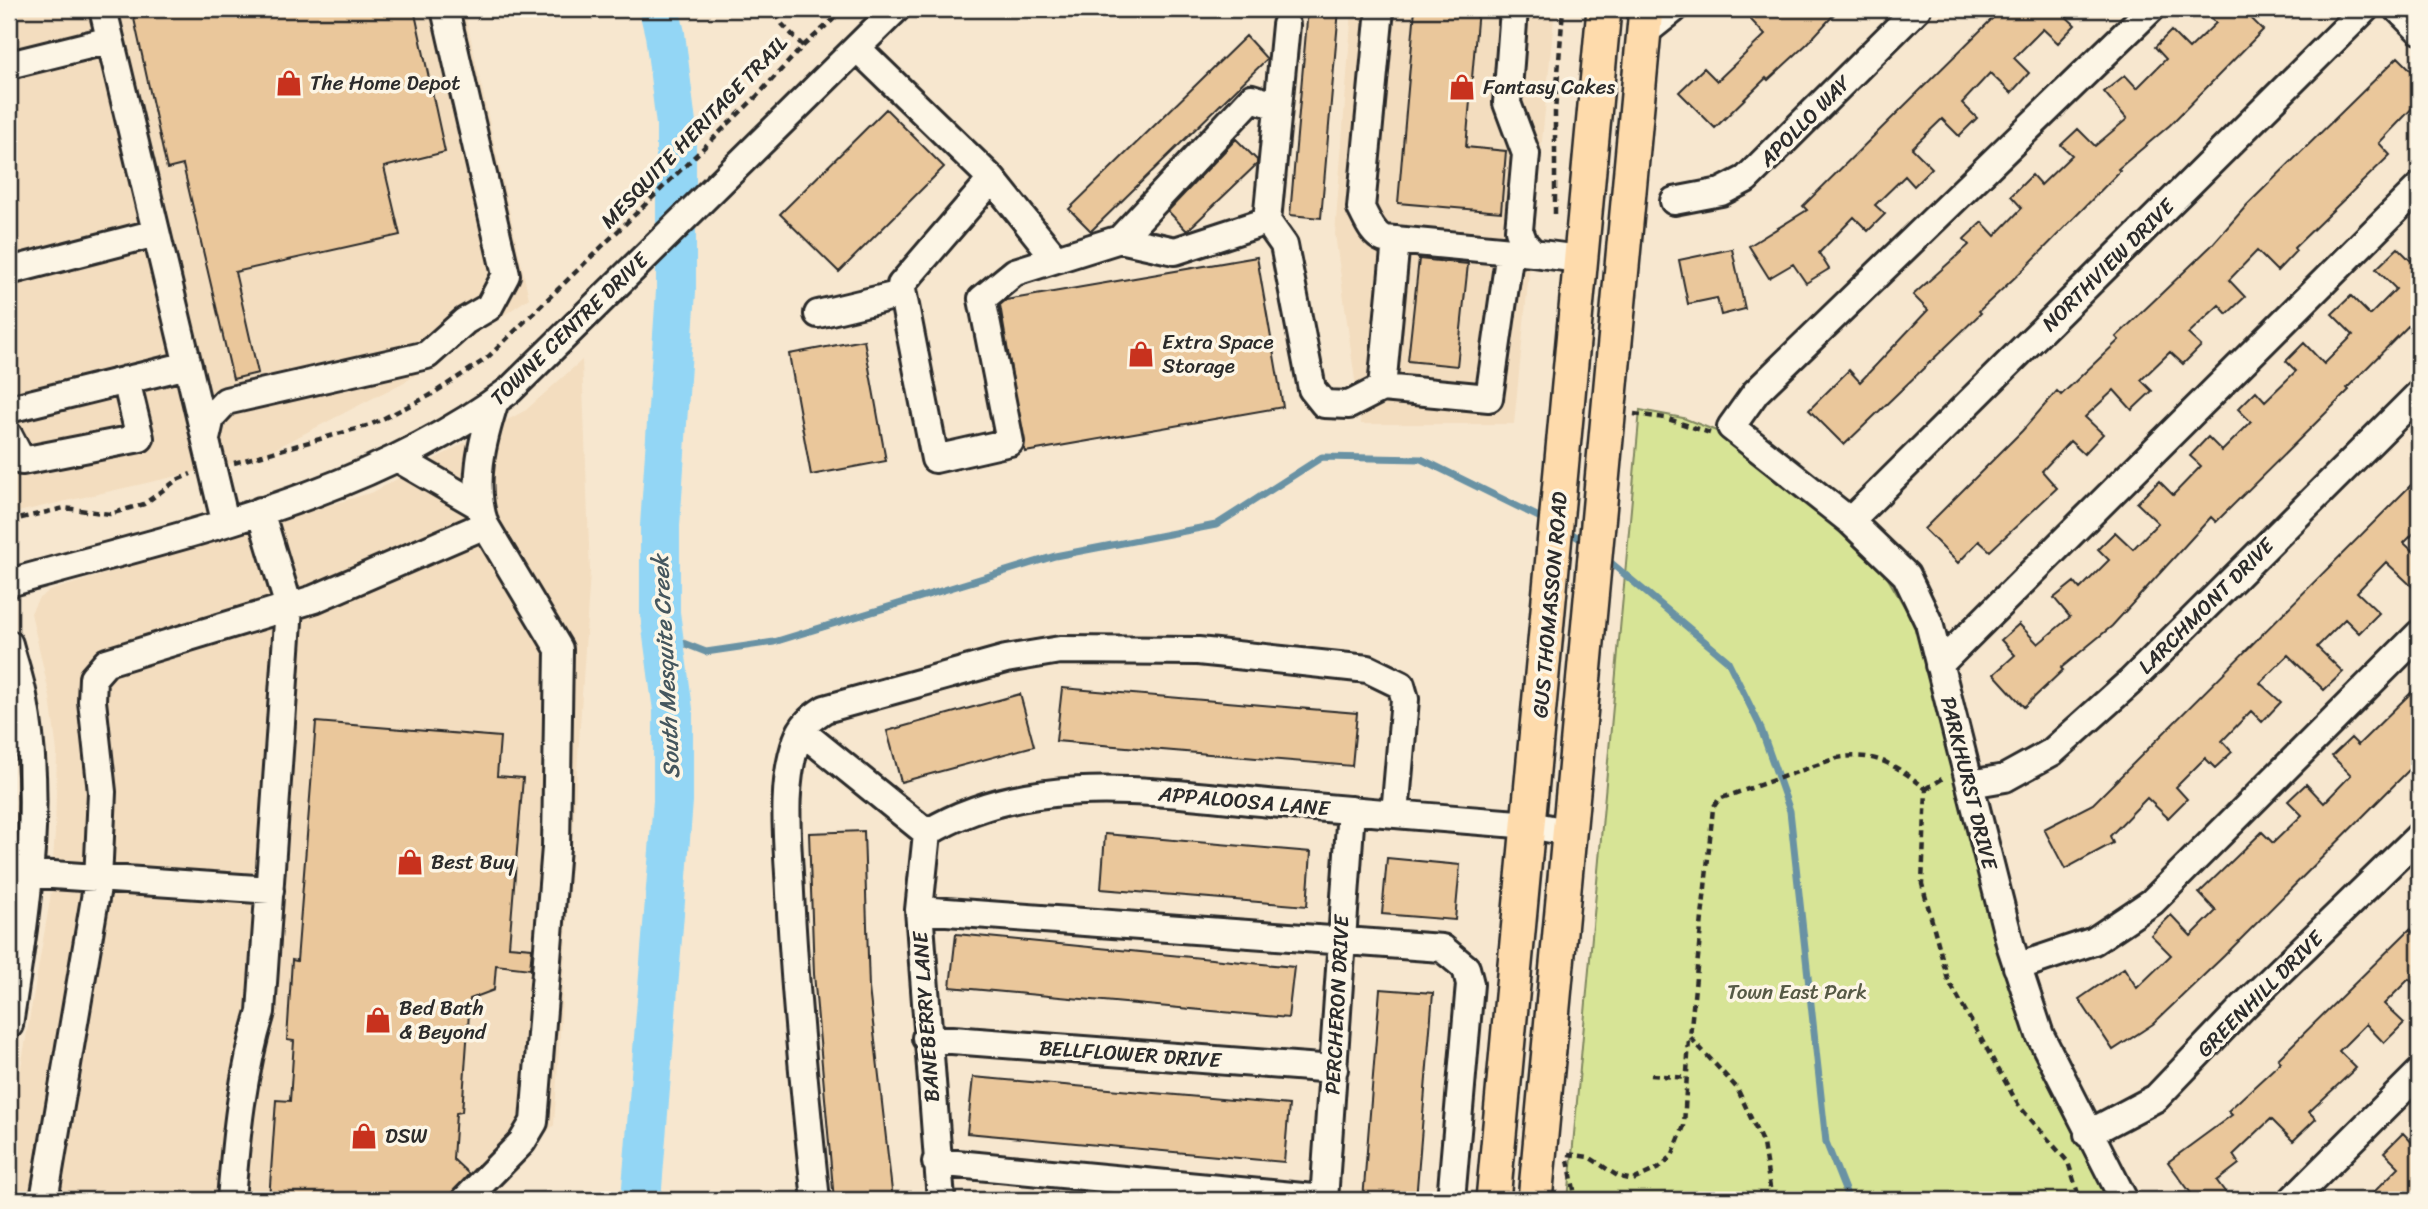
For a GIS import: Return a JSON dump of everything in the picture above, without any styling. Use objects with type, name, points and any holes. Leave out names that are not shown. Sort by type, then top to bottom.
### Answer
[{"type":"main road","name":"GUS THOMASSON ROAD","points":[[1493,1200],[1564,440],[1544,255],[1603,19]]},
{"type":"main road","points":[[1603,19],[1645,21]]},
{"type":"main road","name":"GUS THOMASSON ROAD","points":[[1535,1200],[1567,832],[1587,647],[1645,21]]},
{"type":"street","points":[[103,9],[225,521]]},
{"type":"street","points":[[206,439],[211,417],[226,401],[428,355],[465,321],[488,307],[499,292],[506,275],[445,9]]},
{"type":"street","name":"TOWNE CENTRE DRIVE","points":[[9,583],[298,500],[397,458],[478,415],[502,396],[896,9]]},
{"type":"street","points":[[1380,9],[1361,208],[1379,237],[1544,255]]},
{"type":"street","points":[[1514,9],[1507,103],[1526,154],[1519,230],[1524,243],[1544,255]]},
{"type":"street","points":[[1645,21],[1674,9]]},
{"type":"street","name":"APOLLO WAY","points":[[1674,201],[1721,192],[1745,179],[1917,9]]},
{"type":"street","points":[[1724,433],[1756,393],[2151,9]]},
{"type":"street","name":"NORTHVIEW DRIVE","points":[[1850,520],[2365,9]]},
{"type":"street","points":[[2398,9],[2419,30]]},
{"type":"street","points":[[1286,25],[1267,221],[1284,245],[1312,389],[1324,404],[1349,405],[1382,388],[1489,398],[1544,255]]},
{"type":"street","points":[[9,65],[110,40]]},
{"type":"street","points":[[857,48],[992,179],[1055,259]]},
{"type":"street","points":[[1120,239],[1252,98],[1278,106]]},
{"type":"street","points":[[992,179],[901,285],[935,459],[1010,442],[982,299],[1015,271],[1120,239],[1175,251],[1267,221]]},
{"type":"street","points":[[1939,665],[2419,187]]},
{"type":"street","points":[[9,271],[156,233]]},
{"type":"street","points":[[1382,388],[1396,240]]},
{"type":"street","points":[[818,314],[902,294]]},
{"type":"street","points":[[9,409],[188,366]]},
{"type":"street","points":[[9,436],[22,461],[140,438],[126,380]]},
{"type":"street","name":"LARCHMONT DRIVE","points":[[1961,778],[2006,778],[2052,751],[2130,681],[2419,394]]},
{"type":"street","points":[[482,515],[485,431],[502,396]]},
{"type":"street","name":"PARKHURST DRIVE","points":[[1724,433],[1850,520],[1906,575],[1929,624],[1961,778],[2040,1035],[2088,1134],[2124,1200]]},
{"type":"street","points":[[397,458],[482,515],[559,649],[556,847],[534,1122],[522,1142],[465,1200]]},
{"type":"street","points":[[231,1200],[237,1122],[252,1043],[261,1012],[289,607],[260,511]]},
{"type":"street","points":[[44,1200],[98,881],[102,792],[92,701],[93,678],[107,662],[144,648],[289,607],[482,515]]},
{"type":"street","points":[[2017,967],[2094,941],[2152,902],[2419,634]]},
{"type":"street","points":[[9,644],[24,700],[34,789],[20,874],[9,1025]]},
{"type":"street","points":[[816,1200],[795,1011],[786,813],[790,768],[807,720],[825,709],[1006,659],[1060,650],[1198,651],[1368,669],[1401,684],[1405,699],[1395,814]]},
{"type":"street","points":[[801,731],[927,833]]},
{"type":"street","name":"APPALOOSA LANE","points":[[927,833],[955,816],[1047,793],[1117,790],[1530,825],[1567,832]]},
{"type":"street","name":"PERCHERON DRIVE","points":[[1324,1200],[1351,810]]},
{"type":"street","name":"BANEBERRY LANE","points":[[927,833],[919,910],[926,1038],[941,1200]]},
{"type":"street","name":"GREENHILL DRIVE","points":[[2088,1134],[2156,1098],[2245,1005],[2419,836]]},
{"type":"street","points":[[20,874],[270,890]]},
{"type":"street","points":[[919,910],[1442,948],[1466,968],[1470,984],[1451,1200]]},
{"type":"street","name":"BELLFLOWER DRIVE","points":[[926,1038],[1334,1069]]},
{"type":"street","points":[[2291,1200],[2419,1073]]},
{"type":"street","points":[[936,1162],[1324,1200]]},
{"type":"path","name":"MESQUITE HERITAGE TRAIL","points":[[9,521],[64,508],[110,514],[144,504],[177,480],[341,435],[395,415],[486,359],[757,96],[803,46],[782,24],[774,9]]},
{"type":"path","points":[[803,46],[845,9]]},
{"type":"path","points":[[1544,255],[1557,178],[1555,112],[1563,9]]},
{"type":"path","points":[[1630,413],[1665,418],[1707,431],[1724,433]]},
{"type":"path","points":[[1568,1154],[1589,1157],[1619,1177],[1633,1180],[1659,1168],[1672,1156],[1684,1126],[1689,1037],[1713,808],[1719,799],[1847,756],[1868,756],[1901,769],[1926,789]]},
{"type":"path","points":[[1926,789],[1961,778]]},
{"type":"path","points":[[1926,789],[1922,884],[1948,980],[2012,1097],[2068,1162],[2080,1200]]},
{"type":"path","points":[[1689,1037],[1737,1088],[1763,1144],[1772,1200]]},
{"type":"path","points":[[1651,1075],[1687,1078]]},
{"type":"shaded area","points":[[9,9],[464,9],[529,298],[408,380],[257,458],[9,514]]},
{"type":"shaded area","points":[[1352,9],[1555,9],[1514,424],[1361,424],[1335,234]]},
{"type":"shaded area","points":[[582,360],[590,572],[554,1125],[480,1200],[9,1200],[9,1136],[50,900],[55,833],[57,752],[50,697],[31,613],[38,599],[49,591],[373,492],[526,410]]},
{"type":"green space","name":"Town East Park","points":[[1640,410],[1683,418],[1719,432],[1784,479],[1887,577],[1916,626],[2030,1049],[2108,1200],[1568,1200]]},
{"type":"building","name":"The Home Depot","points":[[156,9],[414,9],[445,152],[384,167],[400,235],[235,272],[258,373],[233,379],[183,165],[167,169],[133,14]]},
{"type":"building","points":[[1308,9],[1339,9],[1321,218],[1290,215]]},
{"type":"building","points":[[1415,9],[1478,9],[1466,147],[1506,151],[1501,212],[1398,203]]},
{"type":"building","points":[[1741,9],[1839,9],[1808,43],[1768,80],[1766,78],[1715,128],[1679,92],[1704,68],[1717,81],[1765,35]]},
{"type":"building","points":[[2002,9],[2063,9],[2060,11],[2075,25],[2058,43],[2043,29],[2014,58],[2029,73],[2011,93],[1990,73],[1962,103],[1977,118],[1959,136],[1942,119],[1912,148],[1932,168],[1914,186],[1905,176],[1875,205],[1885,214],[1868,231],[1854,217],[1819,253],[1829,269],[1806,283],[1793,264],[1769,278],[1749,246],[1807,210],[1803,206]]},
{"type":"building","points":[[2203,9],[2242,9],[2263,30],[2170,125],[2118,169],[2120,171],[1979,311],[1981,313],[1844,445],[1809,410],[1849,370],[1860,382],[1928,310],[1913,295],[1969,245],[1964,239],[1982,222],[1995,236],[2022,208],[2011,196],[2032,175],[2041,185],[2072,155],[2061,145],[2078,129],[2095,146],[2127,119],[2104,92],[2125,75],[2137,88],[2166,59],[2155,47],[2171,31],[2189,49],[2216,23]]},
{"type":"building","points":[[1246,36],[1267,59],[1091,231],[1069,209]]},
{"type":"building","points":[[2398,57],[2419,78],[2419,101],[2379,143],[2390,155],[2294,248],[2296,251],[2277,271],[2257,251],[2229,280],[2245,297],[2227,314],[2219,305],[2188,334],[2201,346],[2183,364],[2170,352],[2141,380],[2152,391],[2132,410],[2114,390],[2085,417],[2103,434],[2084,454],[2070,441],[2042,471],[2057,488],[1990,551],[1979,541],[1958,563],[1924,529],[2022,431],[2057,391],[2061,395],[2119,340],[2116,337],[2211,246],[2247,205]]},
{"type":"building","points":[[886,109],[944,167],[839,272],[780,214]]},
{"type":"building","points":[[1236,139],[1257,160],[1257,164],[1187,231],[1168,211]]},
{"type":"building","points":[[2398,248],[2411,261],[2419,252],[2419,315],[2347,388],[2349,390],[2216,522],[2211,517],[2112,626],[2061,668],[2063,670],[2024,707],[1994,674],[2015,655],[2001,640],[2019,624],[2038,644],[2070,617],[2054,598],[2074,582],[2080,589],[2109,560],[2098,549],[2115,532],[2133,549],[2158,523],[2137,503],[2159,481],[2173,495],[2201,466],[2190,456],[2208,437],[2222,451],[2251,422],[2238,409],[2256,391],[2265,401],[2296,371],[2286,361],[2304,343],[2324,364],[2353,335],[2332,314],[2351,296],[2370,315],[2396,289],[2376,269]]},
{"type":"building","points":[[1732,249],[1745,309],[1721,315],[1717,298],[1688,304],[1679,260]]},
{"type":"building","name":"Extra Space Storage","points":[[1257,257],[1283,407],[1025,452],[1000,305],[1006,300]]},
{"type":"building","points":[[1419,259],[1468,264],[1457,366],[1408,361]]},
{"type":"building","points":[[864,340],[886,461],[811,475],[789,354]]},
{"type":"building","points":[[2419,477],[2419,528],[2404,543],[2419,557],[2419,593],[2386,562],[2357,592],[2379,613],[2359,633],[2345,619],[2317,647],[2343,672],[2324,690],[2288,655],[2260,683],[2281,702],[2262,722],[2251,711],[2222,741],[2232,752],[2215,768],[2205,758],[2176,787],[2187,799],[2168,818],[2147,798],[2110,836],[2113,843],[2065,869],[2044,829],[2093,804]]},
{"type":"building","points":[[2419,685],[2419,760],[2153,1024],[2113,1050],[2079,999],[2124,968],[2137,988],[2171,955],[2151,935],[2171,915],[2191,936],[2216,911],[2199,893],[2262,832],[2273,843],[2302,815],[2288,801],[2306,784],[2324,803],[2351,775],[2332,756],[2351,738],[2358,745]]},
{"type":"building","points":[[1062,688],[1357,713],[1352,766],[1056,741]]},
{"type":"building","points":[[1020,694],[1034,746],[901,782],[887,731]]},
{"type":"building","points":[[316,722],[500,737],[497,776],[523,778],[509,946],[532,948],[530,969],[496,965],[494,990],[470,999],[462,1112],[456,1113],[453,1159],[469,1174],[447,1200],[269,1200],[276,1100],[290,1101],[294,1041],[287,1040],[292,960],[297,961]]},
{"type":"building","points":[[864,831],[869,988],[893,1200],[834,1200],[814,974],[809,833]]},
{"type":"building","points":[[1105,834],[1311,852],[1307,906],[1101,889]]},
{"type":"building","points":[[1387,858],[1460,865],[1455,920],[1382,914]]},
{"type":"building","points":[[2410,929],[2419,939],[2419,989],[2409,979],[2384,1004],[2404,1023],[2384,1043],[2366,1024],[2339,1051],[2356,1068],[2309,1112],[2316,1119],[2293,1141],[2271,1119],[2233,1155],[2239,1164],[2217,1181],[2231,1200],[2196,1200],[2168,1162],[2232,1115],[2228,1111],[2281,1062],[2278,1059]]},
{"type":"building","points":[[956,934],[1294,967],[1288,1018],[950,987]]},
{"type":"building","points":[[1380,989],[1433,993],[1416,1200],[1363,1200]]},
{"type":"building","points":[[973,1077],[1289,1105],[1284,1162],[967,1133]]},
{"type":"building","points":[[2403,1133],[2419,1150],[2419,1200],[2366,1200],[2399,1167],[2384,1152]]},
{"type":"waterway","name":"South Mesquite Creek","points":[[641,1200],[673,801],[673,710],[660,613],[660,526],[676,291],[676,124],[665,34],[659,9]]},
{"type":"waterway","points":[[660,613],[678,641],[706,652],[774,642],[1055,556],[1216,525],[1322,457],[1421,459],[1547,521]]},
{"type":"waterway","points":[[1564,529],[1587,543]]},
{"type":"waterway","points":[[1604,557],[1728,661],[1760,726],[1790,811],[1826,1142],[1849,1200]]},
{"type":"place","name":"The Home Depot","points":[[289,83]]},
{"type":"place","name":"Fantasy Cakes","points":[[1462,87]]},
{"type":"place","name":"Extra Space Storage","points":[[1141,354]]},
{"type":"place","name":"Best Buy","points":[[410,862]]},
{"type":"place","name":"Bed Bath & Beyond","points":[[378,1020]]},
{"type":"place","name":"DSW","points":[[364,1136]]}]
